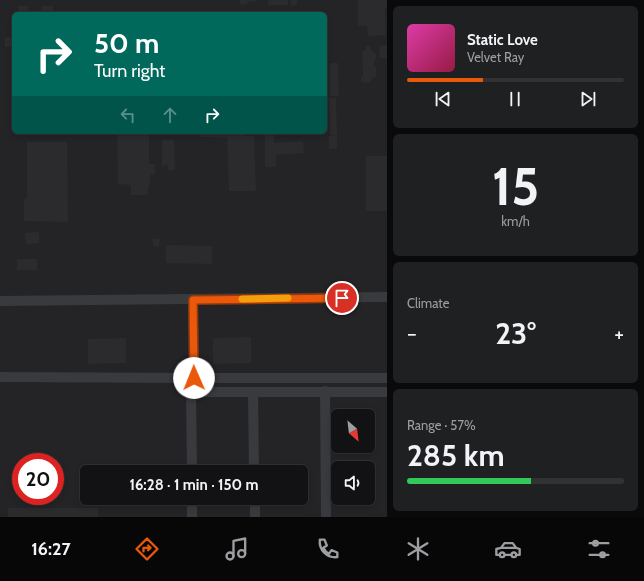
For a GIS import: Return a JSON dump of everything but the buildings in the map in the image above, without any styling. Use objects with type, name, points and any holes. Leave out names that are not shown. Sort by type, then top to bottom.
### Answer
[{"type":"street","points":[[0,301],[387,297]]},
{"type":"street","points":[[193,300],[194,378]]},
{"type":"street","points":[[0,377],[387,378]]},
{"type":"street","points":[[325,391],[326,517]]},
{"type":"street","points":[[192,465],[191,392],[387,392]]},
{"type":"street","points":[[253,392],[254,465]]},
{"type":"street","points":[[192,505],[192,517]]},
{"type":"street","points":[[255,505],[255,517]]},
{"type":"shaded area","points":[[0,0],[387,0],[387,517],[0,517]]},
{"type":"slow traffic","points":[[242,299],[288,298]]},
{"type":"route","points":[[194,378],[193,300],[342,298]]}]
